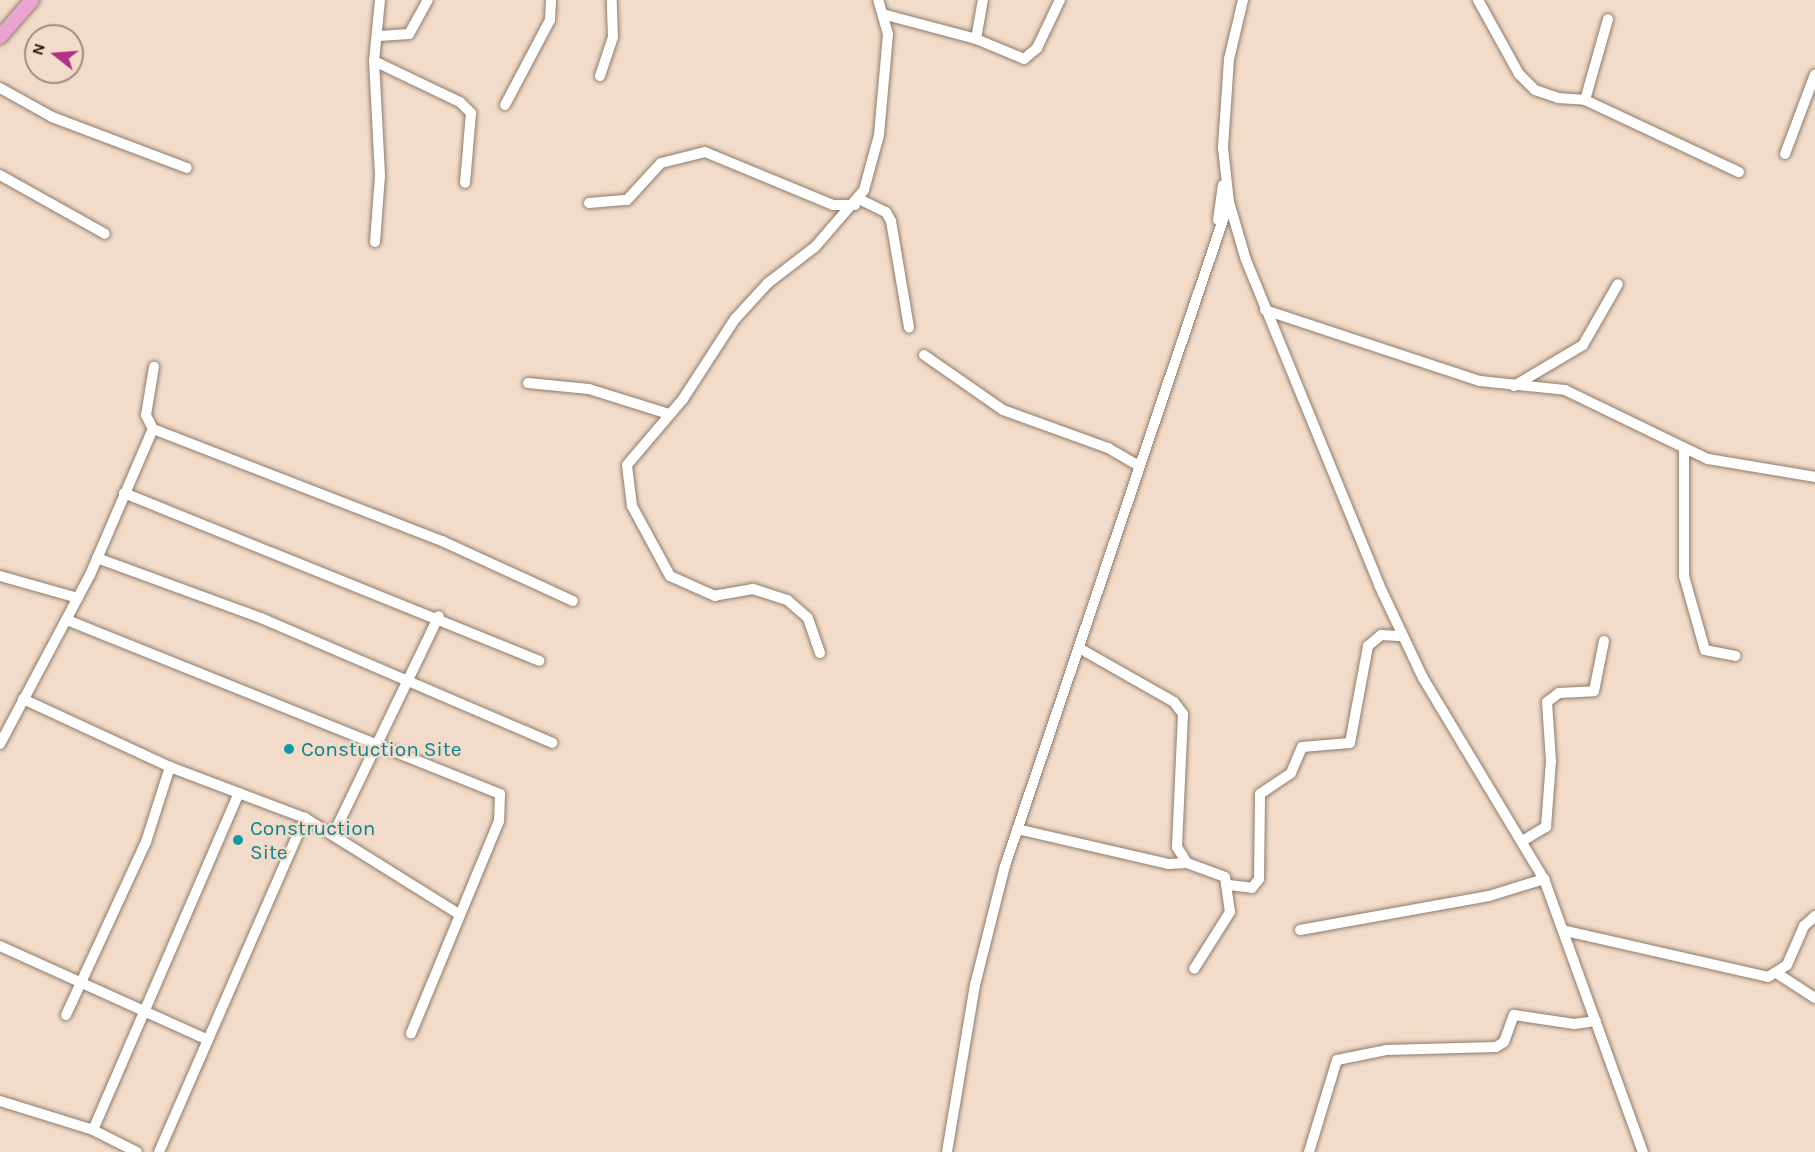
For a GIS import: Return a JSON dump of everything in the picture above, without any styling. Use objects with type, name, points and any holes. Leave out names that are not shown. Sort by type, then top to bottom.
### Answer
[{"type":"main road","points":[[0,37],[32,0]]},
{"type":"street","points":[[375,242],[380,175],[374,61],[379,36],[380,0]]},
{"type":"street","points":[[379,36],[409,34],[428,0]]},
{"type":"street","points":[[506,105],[550,20],[551,0]]},
{"type":"street","points":[[600,76],[614,37],[612,0]]},
{"type":"street","points":[[820,653],[808,618],[787,600],[753,589],[720,596],[696,591],[664,569],[632,506],[626,472],[632,453],[669,414],[735,319],[857,202],[879,135],[886,15],[878,0]]},
{"type":"street","points":[[976,39],[983,0]]},
{"type":"street","points":[[886,15],[976,39],[1013,58],[1029,57],[1060,0]]},
{"type":"street","points":[[1244,0],[1226,87],[1226,174],[1229,202],[1265,310],[1403,636],[1545,879],[1566,931],[1643,1152]]},
{"type":"street","points":[[1478,0],[1498,44],[1535,90],[1585,100],[1739,172]]},
{"type":"street","points":[[1585,100],[1608,19]]},
{"type":"street","points":[[374,61],[460,102],[471,112],[465,183]]},
{"type":"street","points":[[1785,154],[1815,74]]},
{"type":"street","points":[[0,88],[52,117],[187,168]]},
{"type":"street","points":[[589,203],[627,200],[661,163],[705,152],[833,205],[857,202],[886,212],[891,221],[909,327]]},
{"type":"street","points":[[1218,233],[1226,174]]},
{"type":"street","points":[[0,175],[105,234]]},
{"type":"street","points":[[947,1152],[981,954],[1017,829],[1229,202]]},
{"type":"street","points":[[1511,388],[1583,345],[1618,284]]},
{"type":"street","points":[[1265,310],[1511,388],[1565,390],[1684,450],[1741,467],[1815,477]]},
{"type":"street","points":[[924,355],[1003,410],[1108,448],[1139,466]]},
{"type":"street","points":[[154,366],[146,415],[153,429],[442,541],[573,601]]},
{"type":"street","points":[[528,383],[589,389],[669,414]]},
{"type":"street","points":[[0,744],[22,699],[78,598],[153,429]]},
{"type":"street","points":[[1684,450],[1684,576],[1706,651],[1735,656]]},
{"type":"street","points":[[124,493],[439,616],[539,660]]},
{"type":"street","points":[[97,558],[408,680],[552,743]]},
{"type":"street","points":[[0,576],[78,598]]},
{"type":"street","points":[[333,835],[375,744],[439,616]]},
{"type":"street","points":[[67,620],[500,794],[499,820],[457,913],[411,1033]]},
{"type":"street","points":[[1229,885],[1252,888],[1259,879],[1260,795],[1291,773],[1302,747],[1350,743],[1368,646],[1381,635],[1403,636]]},
{"type":"street","points":[[1524,840],[1546,827],[1551,761],[1547,702],[1558,693],[1594,691],[1604,641]]},
{"type":"street","points":[[1079,648],[1173,702],[1183,714],[1177,848],[1187,863]]},
{"type":"street","points":[[22,699],[170,767],[305,818],[457,913]]},
{"type":"street","points":[[66,1015],[156,815],[170,767]]},
{"type":"street","points":[[93,1130],[239,794]]},
{"type":"street","points":[[159,1152],[305,818]]},
{"type":"street","points":[[1017,829],[1169,864],[1187,863],[1219,873],[1229,885],[1230,912],[1194,969]]},
{"type":"street","points":[[1300,930],[1490,897],[1545,879]]},
{"type":"street","points":[[1778,974],[1815,916]]},
{"type":"street","points":[[1566,931],[1746,975],[1778,974],[1815,998]]},
{"type":"street","points":[[0,946],[82,980],[208,1040]]},
{"type":"street","points":[[1309,1152],[1337,1060],[1386,1050],[1496,1047],[1504,1042],[1514,1015],[1574,1024],[1596,1021]]},
{"type":"street","points":[[0,1101],[93,1130],[137,1152]]},
{"type":"place","name":"Constuction Site","points":[[289,749]]},
{"type":"place","name":"Construction Site","points":[[238,840]]}]
